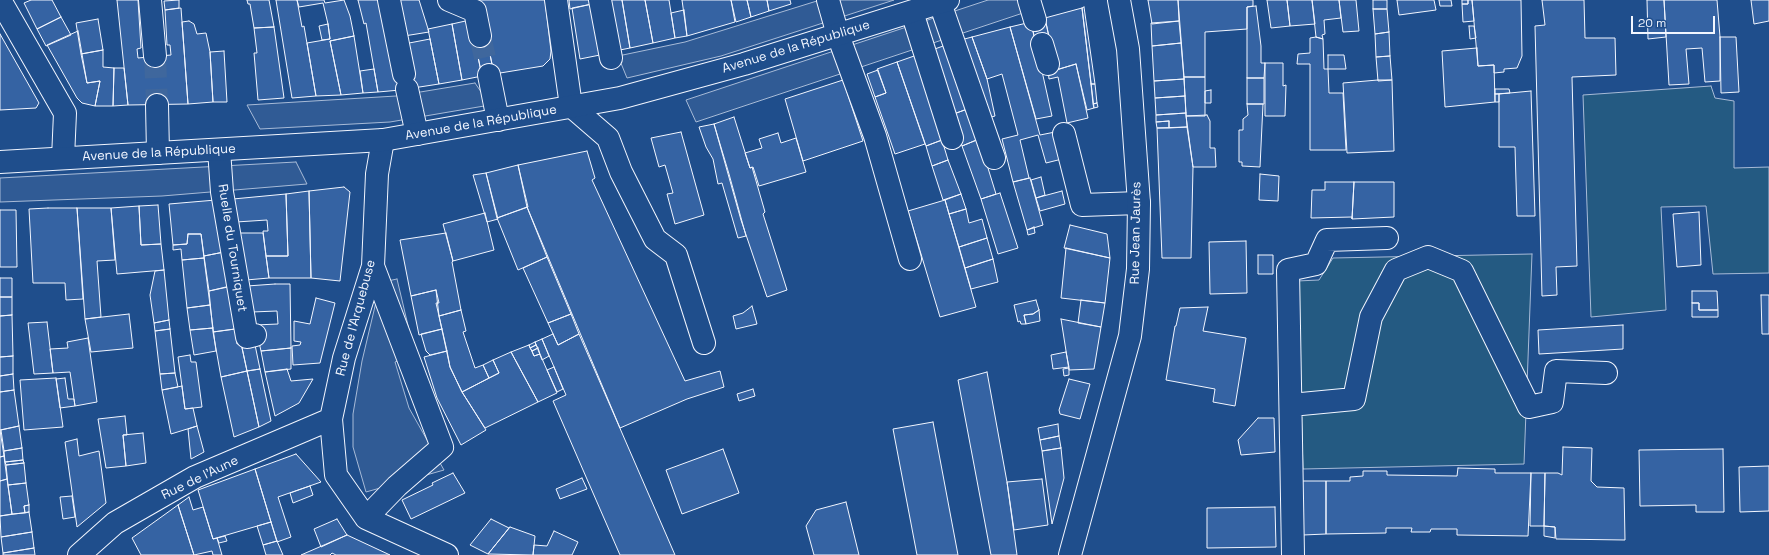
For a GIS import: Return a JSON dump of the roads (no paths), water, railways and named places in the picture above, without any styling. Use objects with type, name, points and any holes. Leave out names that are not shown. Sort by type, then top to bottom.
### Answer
[{"type":"main road","points":[[0,0],[65,113],[63,158]]},
{"type":"main road","points":[[150,0],[155,56]]},
{"type":"main road","points":[[389,0],[417,134]]},
{"type":"main road","points":[[449,0],[475,11],[480,36]]},
{"type":"main road","points":[[556,0],[571,106],[608,138],[621,172],[655,239],[676,255],[704,343]]},
{"type":"main road","points":[[600,0],[611,58]]},
{"type":"main road","points":[[828,0],[838,35],[875,136],[910,259]]},
{"type":"main road","points":[[1029,0],[1035,20]]},
{"type":"main road","name":"Rue Jean Jaurès","points":[[1070,555],[1130,336],[1138,269],[1139,203],[1128,49],[1119,0]]},
{"type":"main road","points":[[944,1],[994,158]]},
{"type":"main road","name":"Avenue de la République","points":[[0,162],[383,140],[620,98],[744,64],[944,1]]},
{"type":"main road","points":[[912,12],[952,138]]},
{"type":"main road","points":[[489,75],[498,120]]},
{"type":"main road","points":[[157,104],[158,153]]},
{"type":"main road","points":[[1064,134],[1082,205],[1139,203]]},
{"type":"main road","name":"Rue de l'Arquebuse","points":[[366,518],[336,475],[331,419],[344,358],[373,266],[377,174],[383,140]]},
{"type":"main road","name":"Ruelle du Tourniquet","points":[[218,150],[222,192],[247,337],[255,335]]},
{"type":"main road","points":[[1293,555],[1288,270],[1316,264],[1327,240],[1387,238]]},
{"type":"main road","points":[[1290,405],[1354,399],[1371,317],[1396,270],[1428,257],[1462,271],[1529,407],[1552,402],[1556,371],[1606,373]]},
{"type":"main road","points":[[373,266],[442,447],[397,486],[366,518],[447,555]]},
{"type":"main road","name":"Rue de l'Aune","points":[[79,555],[115,523],[195,477],[331,419]]},
{"type":"tunnel","points":[[480,36],[489,75]]},
{"type":"tunnel","points":[[155,56],[157,105]]}]
